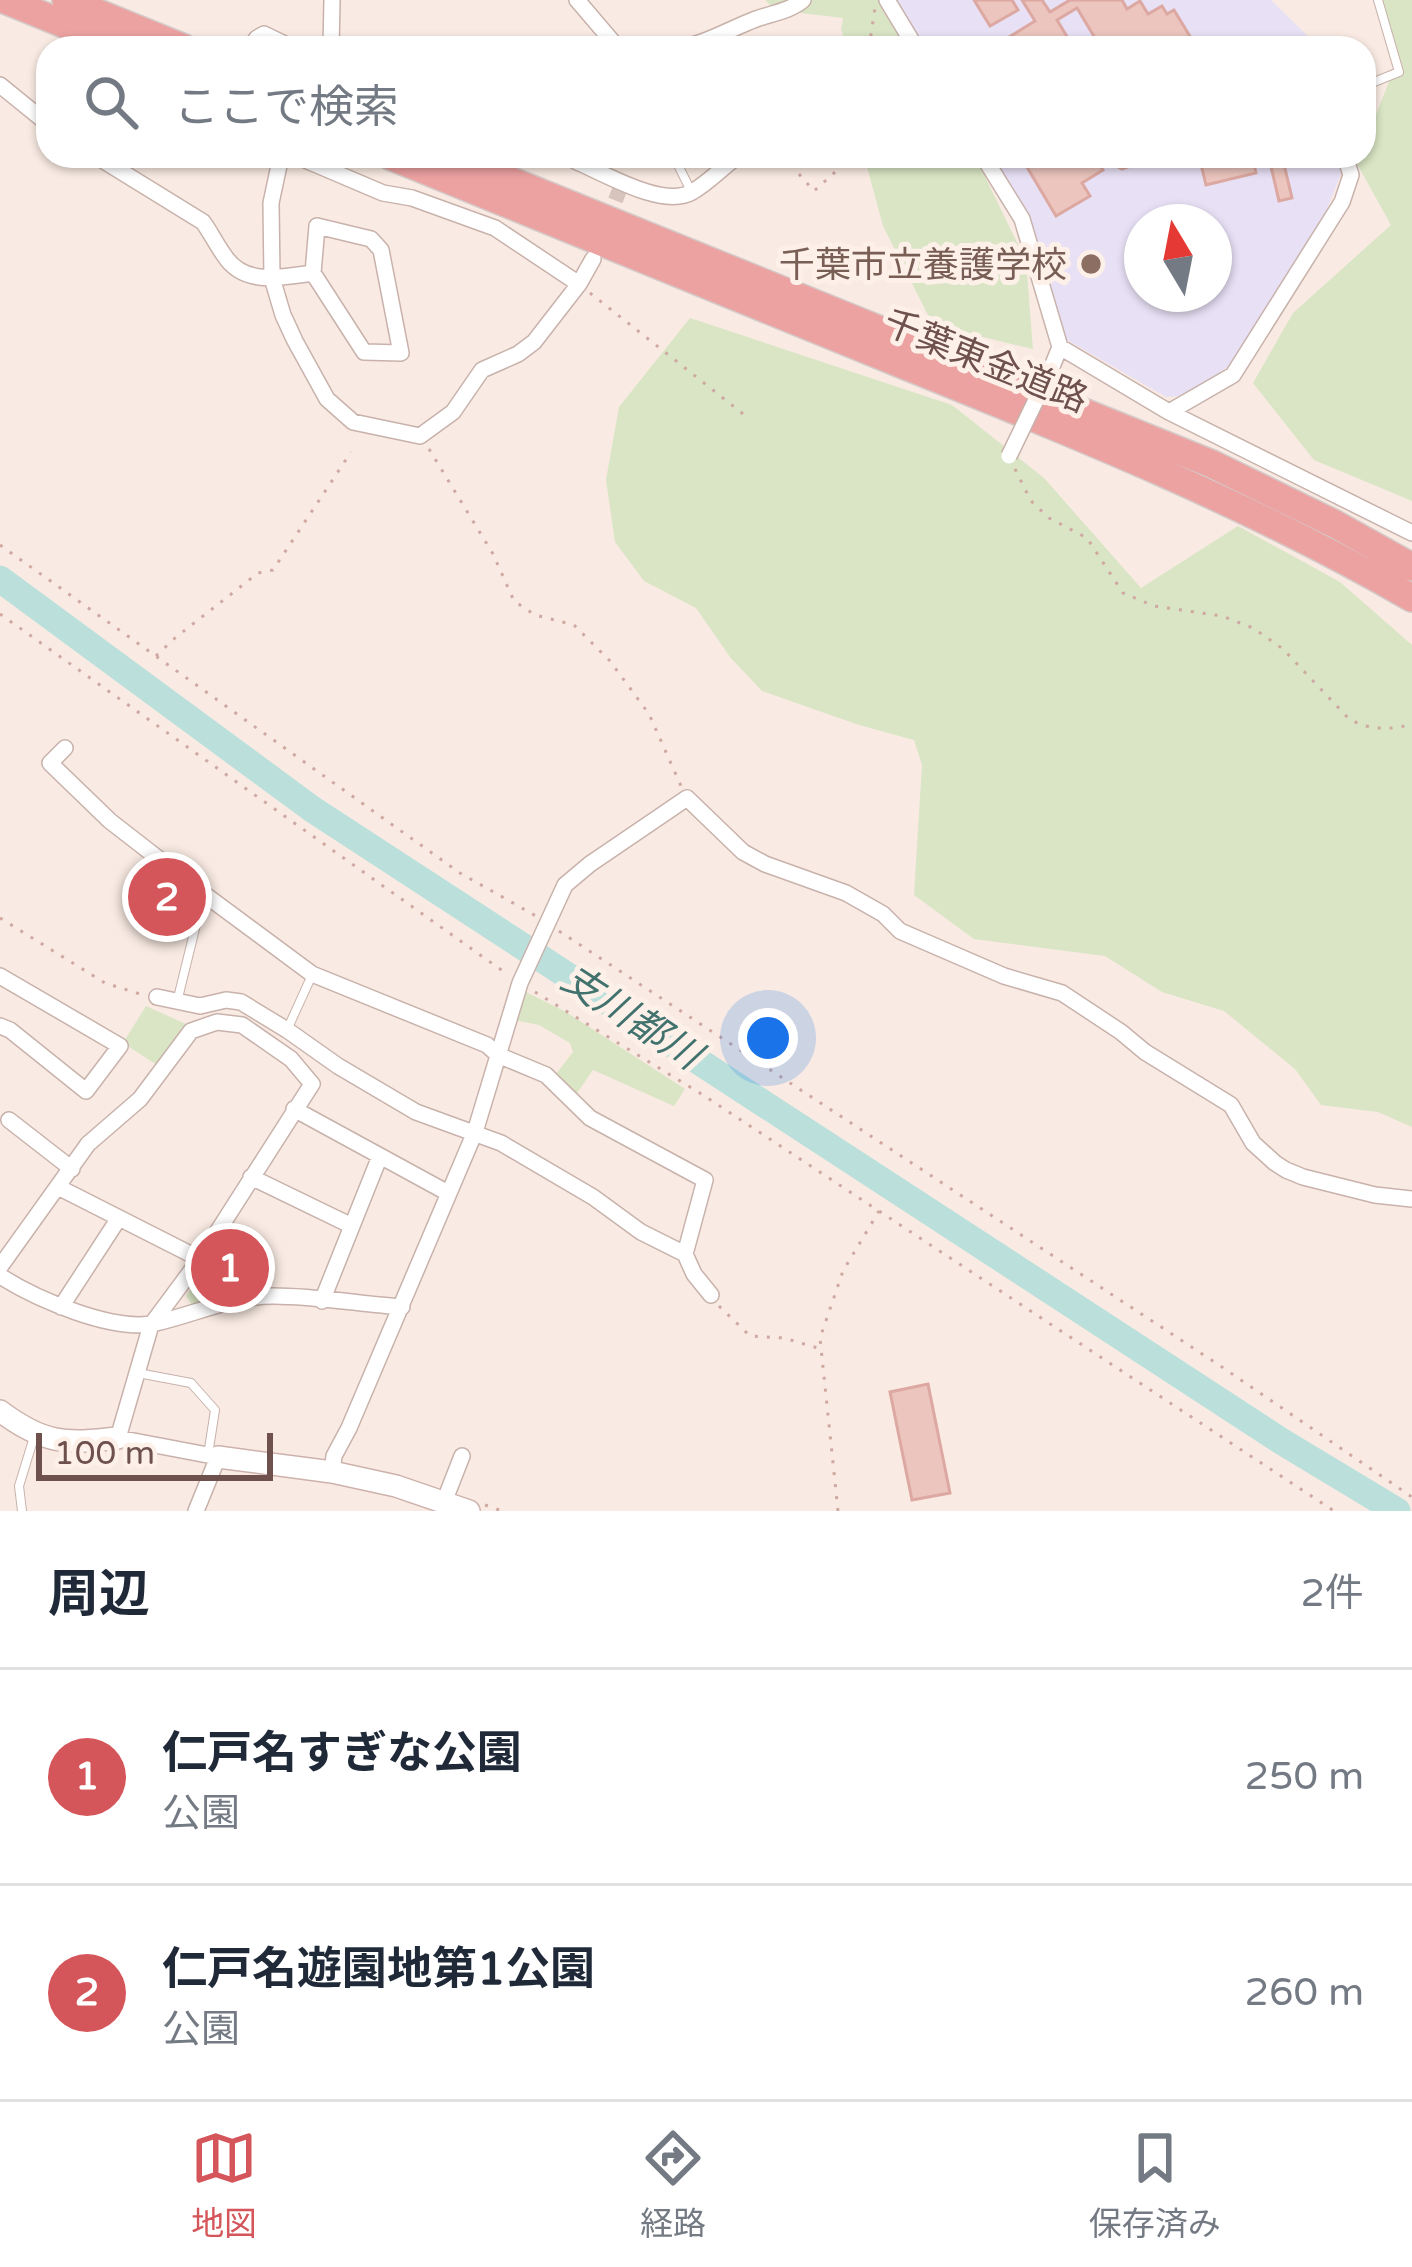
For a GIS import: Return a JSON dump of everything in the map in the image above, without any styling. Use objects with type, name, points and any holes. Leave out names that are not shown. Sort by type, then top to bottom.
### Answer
[{"type":"highway","points":[[4,0],[93,36]]},
{"type":"highway","points":[[66,0],[154,36]]},
{"type":"highway","name":"千葉東金道路","points":[[420,168],[1072,433],[1250,512],[1412,598]]},
{"type":"highway","name":"千葉東金道路","points":[[480,168],[1212,464],[1412,566]]},
{"type":"street","points":[[331,36],[332,0]]},
{"type":"street","points":[[577,0],[606,36]]},
{"type":"street","points":[[718,36],[803,0]]},
{"type":"street","points":[[887,0],[909,36]]},
{"type":"street","points":[[0,85],[36,114]]},
{"type":"street","points":[[115,168],[202,223],[225,258],[250,277],[313,273]]},
{"type":"street","points":[[278,168],[271,203],[272,278],[283,315],[327,399],[353,422],[420,436],[453,412],[482,370],[534,342],[593,259]]},
{"type":"street","points":[[324,168],[383,193],[412,198],[495,228],[579,284]]},
{"type":"street","points":[[592,168],[660,197],[677,198],[692,193],[723,168]]},
{"type":"street","points":[[990,168],[1022,219],[1060,347],[1009,456]]},
{"type":"street","points":[[1168,412],[1233,375],[1342,202],[1349,168]]},
{"type":"street","points":[[317,226],[370,239],[381,250],[401,353],[364,352],[313,273],[317,226]]},
{"type":"street","points":[[1060,347],[1168,412],[1412,533]]},
{"type":"street","points":[[65,748],[50,763],[110,820],[312,974],[488,1045],[498,1055],[546,1076],[590,1118],[705,1180],[685,1254],[711,1295]]},
{"type":"street","points":[[332,1472],[334,1456],[475,1132],[520,982],[546,921],[565,885],[577,874],[687,798],[743,851],[765,864],[846,893],[883,914],[900,931],[1004,976],[1062,993],[1231,1105],[1253,1143],[1286,1170],[1375,1195],[1412,1198]]},
{"type":"street","points":[[0,976],[120,1046],[86,1091],[0,1026]]},
{"type":"street","points":[[158,997],[200,1006],[241,1002],[416,1112],[501,1143],[593,1197],[640,1232],[685,1254]]},
{"type":"street","points":[[118,1438],[151,1324],[200,1259],[312,1084],[291,1059],[242,1025],[217,1022],[191,1031],[140,1099],[88,1144],[0,1272],[21,1290],[61,1307],[127,1325],[151,1324],[229,1302],[272,1296],[402,1307]]},
{"type":"street","points":[[294,1109],[448,1193]]},
{"type":"street","points":[[9,1120],[71,1169]]},
{"type":"street","points":[[322,1301],[380,1156]]},
{"type":"street","points":[[251,1177],[352,1226]]},
{"type":"street","points":[[58,1187],[200,1259]]},
{"type":"street","points":[[61,1307],[119,1218]]},
{"type":"street","points":[[0,1413],[35,1433],[69,1443],[118,1438],[332,1472],[396,1486],[469,1511]]},
{"type":"street","points":[[196,1511],[213,1456]]},
{"type":"street","points":[[444,1502],[462,1456]]},
{"type":"lane","points":[[1376,81],[1399,71],[1378,0]]},
{"type":"lane","points":[[680,168],[692,193]]},
{"type":"lane","points":[[177,1002],[204,894]]},
{"type":"lane","points":[[287,1030],[312,974]]},
{"type":"lane","points":[[137,1372],[191,1383],[215,1410],[213,1456]]},
{"type":"lane","points":[[22,1511],[19,1486],[35,1433]]},
{"type":"path","points":[[871,36],[877,0]]},
{"type":"path","points":[[794,168],[814,191],[840,168]]},
{"type":"path","points":[[579,284],[747,417]]},
{"type":"path","points":[[420,436],[493,554],[514,601],[535,615],[574,626],[610,661],[649,714],[687,798]]},
{"type":"path","points":[[154,657],[258,573],[273,570],[351,452]]},
{"type":"path","points":[[1009,456],[1031,501],[1049,518],[1087,538],[1124,593],[1154,606],[1222,616],[1253,628],[1283,649],[1350,720],[1384,729],[1412,725]]},
{"type":"path","points":[[0,545],[460,873],[546,921],[1412,1497]]},
{"type":"path","points":[[0,614],[520,982],[703,1095],[1334,1511]]},
{"type":"path","points":[[0,918],[105,983],[158,997]]},
{"type":"path","points":[[838,1511],[820,1338],[844,1271],[879,1211]]},
{"type":"path","points":[[711,1295],[750,1336],[784,1338],[821,1349]]},
{"type":"shaded area","points":[[892,0],[1271,0],[1308,36],[914,36]]},
{"type":"shaded area","name":"千葉市立養護学校","points":[[995,168],[1343,168],[1317,234],[1229,366],[1185,396],[1166,397],[1067,340],[1024,216]]},
{"type":"green space","points":[[765,0],[887,0],[883,11],[899,36],[844,36],[843,18],[776,10]]},
{"type":"green space","points":[[1382,0],[1412,0],[1412,501],[1314,460],[1253,383],[1293,313],[1391,225],[1359,168],[1376,168],[1376,115],[1398,59]]},
{"type":"green space","points":[[867,168],[981,168],[1026,261],[1033,349],[933,325],[883,226]]},
{"type":"green space","points":[[690,318],[952,405],[1044,478],[1141,588],[1238,526],[1340,582],[1412,645],[1412,1127],[1378,1112],[1321,1105],[1295,1069],[1224,1011],[1162,992],[1105,956],[974,939],[914,895],[922,765],[914,740],[762,691],[730,657],[696,608],[644,581],[615,542],[606,480],[619,407]]},
{"type":"green space","points":[[163,870],[191,894],[194,907],[189,929],[154,915],[137,901]]},
{"type":"green space","points":[[524,991],[566,1012],[685,1089],[674,1106],[593,1070],[575,1096],[556,1074],[573,1052],[570,1043],[539,1025],[514,1020]]},
{"type":"green space","points":[[146,1006],[188,1025],[157,1065],[123,1043]]},
{"type":"green space","points":[[234,1227],[266,1245],[246,1292],[194,1307],[186,1296]]},
{"type":"building","points":[[974,0],[1012,0],[1018,10],[990,26]]},
{"type":"building","points":[[1022,0],[1042,0],[1050,12],[1070,0],[1122,0],[1127,9],[1140,1],[1148,14],[1162,6],[1167,14],[1174,10],[1190,36],[1094,36],[1077,8],[1057,20],[1067,36],[1011,36],[1035,21]]},
{"type":"building","points":[[1028,168],[1102,168],[1082,183],[1090,196],[1056,216]]},
{"type":"building","points":[[1202,168],[1255,168],[1256,173],[1206,185]]},
{"type":"building","points":[[1271,168],[1285,168],[1292,198],[1279,201]]},
{"type":"building","points":[[928,1384],[950,1493],[912,1500],[890,1392]]},
{"type":"waterway","name":"支川都川","points":[[0,579],[312,809],[1281,1441],[1397,1511]]},
{"type":"tunnel","points":[[607,222],[623,181]]},
{"type":"place","name":"千葉市立養護学校","points":[[1091,264]]},
{"type":"place","name":"仁戸名遊園地第1公園","points":[[167,897]]},
{"type":"place","name":"仁戸名すぎな公園","points":[[230,1268]]}]
